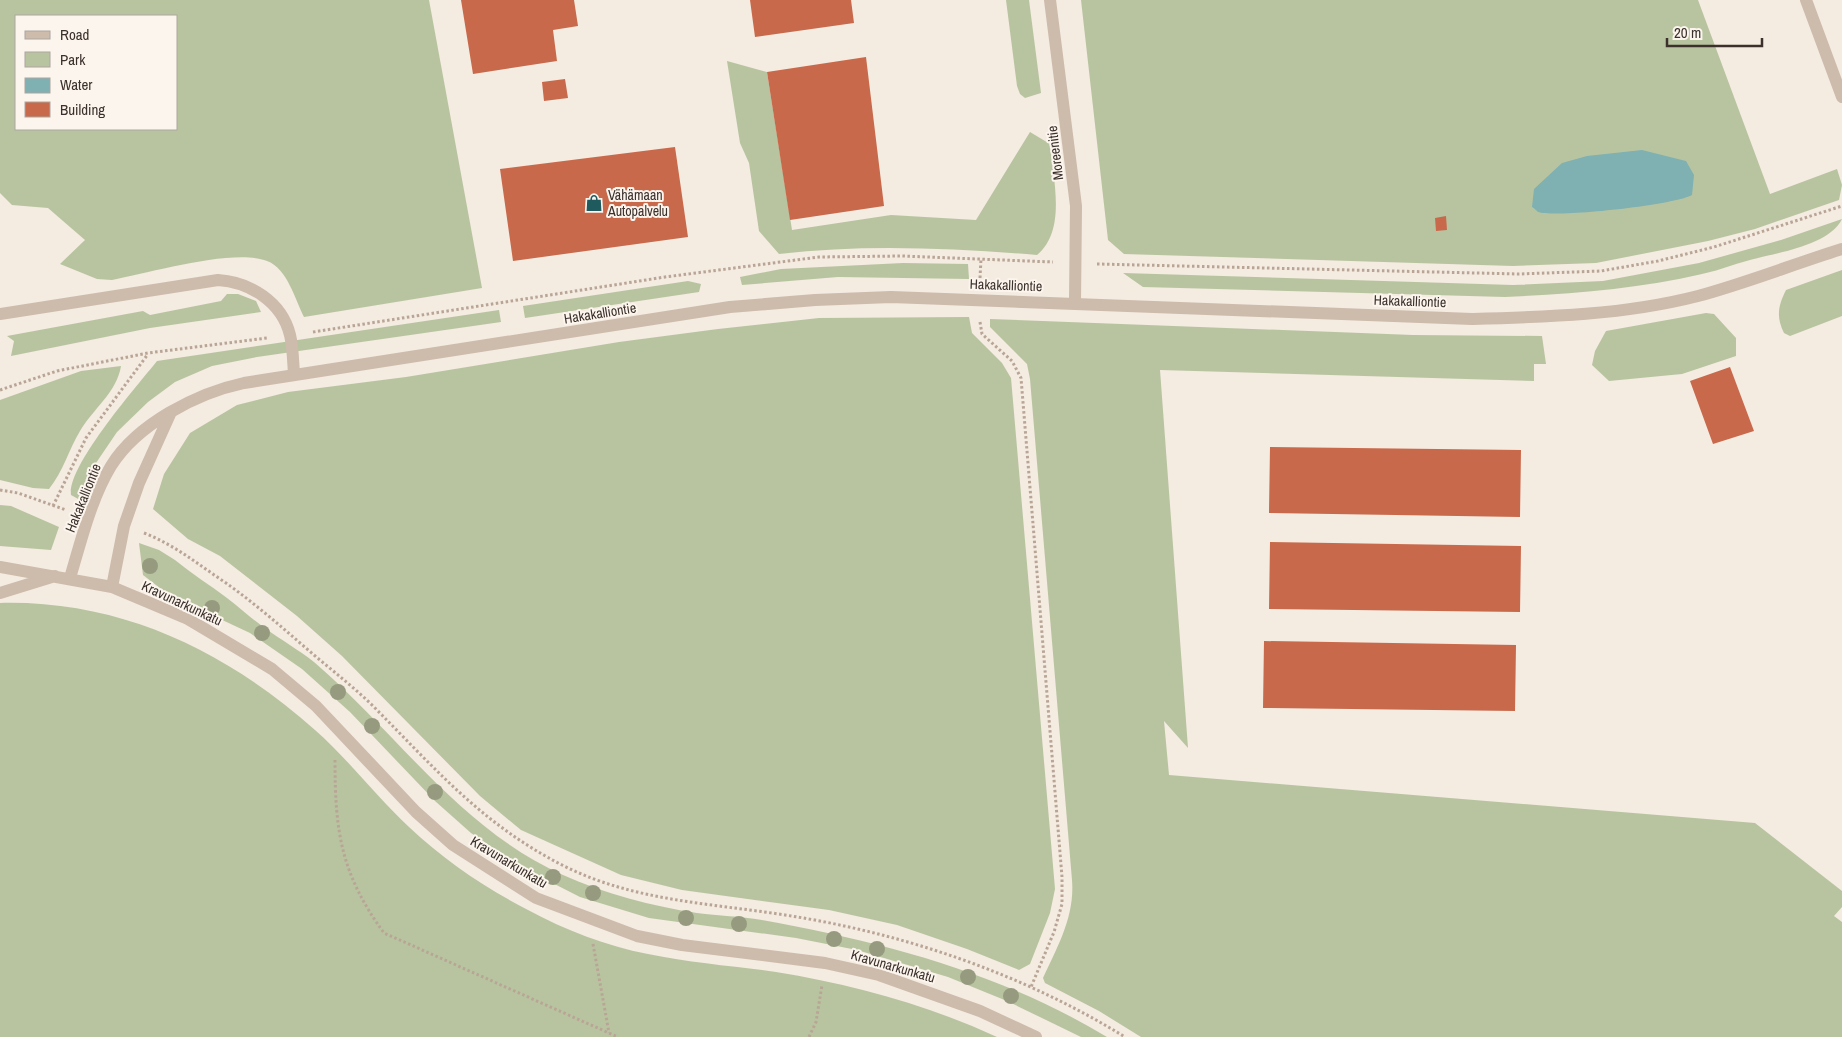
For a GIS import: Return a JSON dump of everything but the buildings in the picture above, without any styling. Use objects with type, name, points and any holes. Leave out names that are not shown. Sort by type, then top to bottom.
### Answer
[{"type":"street","name":"Moreenitie","points":[[1050,0],[1076,206],[1075,303]]},
{"type":"street","points":[[1806,0],[1842,97]]},
{"type":"street","name":"Hakakalliontie","points":[[63,576],[110,467],[127,444],[172,412],[217,388],[294,374],[730,308],[815,300],[881,298],[980,300],[1472,319],[1554,316],[1631,308],[1697,296],[1842,249]]},
{"type":"street","points":[[0,314],[218,280],[236,281],[262,294],[285,322],[290,335],[294,374]]},
{"type":"street","points":[[112,587],[124,526],[139,483],[172,412]]},
{"type":"street","name":"Kravunarkunkatu","points":[[0,566],[63,576],[112,587],[188,619],[272,669],[316,706],[416,812],[453,845],[536,898],[637,936],[682,945],[825,963],[879,976],[930,992],[980,1011],[1036,1037]]},
{"type":"street","name":"Kravunarkunkatu","points":[[0,593],[63,576]]},
{"type":"path","points":[[981,259],[980,327],[982,334],[1012,361],[1021,378],[1062,877],[1062,904],[1057,923],[1030,988]]},
{"type":"path","points":[[53,506],[86,438],[148,353]]},
{"type":"path","points":[[0,490],[18,493],[53,506],[89,516]]},
{"type":"path","points":[[124,526],[168,542],[255,604],[368,701],[442,779],[476,808],[515,839],[567,867],[640,893],[696,905],[786,915],[879,934],[952,956],[1030,988],[1096,1019],[1125,1037]]},
{"type":"path","points":[[336,727],[335,797],[339,837],[348,870],[364,906],[384,933],[618,1037]]},
{"type":"path","points":[[588,918],[609,1034]]},
{"type":"path","points":[[809,1037],[816,1022],[825,963]]},
{"type":"green space","points":[[0,0],[429,0],[482,288],[304,317],[285,277],[280,270],[267,261],[252,258],[213,259],[112,280],[97,279],[60,264],[85,240],[48,208],[12,205],[0,193]]},
{"type":"green space","points":[[1006,0],[1029,0],[1041,93],[1025,98],[1020,94],[1017,86]]},
{"type":"green space","points":[[1081,0],[1698,0],[1770,194],[1837,169],[1842,185],[1839,200],[1755,229],[1708,241],[1596,263],[1513,266],[1124,254],[1108,240]]},
{"type":"green space","points":[[727,61],[767,72],[792,230],[891,215],[976,220],[1030,132],[1050,144],[1056,203],[1052,232],[1046,244],[1037,255],[908,248],[843,249],[779,254],[759,231],[749,163],[740,143]]},
{"type":"green space","points":[[1842,219],[1836,228],[1827,235],[1804,246],[1709,272],[1654,284],[1555,294],[1505,297],[1143,287],[1123,273],[1513,285],[1603,281],[1699,263],[1781,240]]},
{"type":"green space","points":[[903,263],[968,264],[969,279],[838,277],[742,285],[740,277],[781,269]]},
{"type":"green space","points":[[1842,270],[1842,316],[1790,336],[1784,333],[1779,312],[1786,290]]},
{"type":"green space","points":[[688,281],[701,284],[699,292],[525,318],[523,306]]},
{"type":"green space","points":[[227,294],[238,294],[256,301],[261,312],[150,328],[11,356],[14,341],[7,336],[143,311],[150,315],[221,301]]},
{"type":"green space","points":[[499,310],[501,322],[257,357],[212,366],[175,382],[148,402],[117,432],[96,463],[80,500],[71,495],[73,482],[91,446],[157,361]]},
{"type":"green space","points":[[1706,313],[1714,314],[1736,338],[1736,356],[1682,374],[1609,381],[1592,365],[1595,351],[1606,331]]},
{"type":"green space","points":[[969,317],[972,333],[1002,363],[1011,378],[1055,889],[1050,913],[1030,964],[1019,970],[967,949],[897,925],[829,910],[682,890],[621,875],[521,830],[480,796],[342,656],[297,616],[220,556],[188,539],[153,509],[164,474],[190,433],[237,405],[288,392],[406,377],[619,342],[718,329],[819,318]]},
{"type":"green space","points":[[990,319],[1413,335],[1542,336],[1546,364],[1534,364],[1534,381],[1160,370],[1188,748],[1164,721],[1169,775],[1755,823],[1842,891],[1842,907],[1834,916],[1842,922],[1842,1037],[1141,1037],[1099,1011],[1045,983],[1043,978],[1060,942],[1068,918],[1071,906],[1072,880],[1030,379],[1027,364],[990,327]]},
{"type":"green space","points":[[121,366],[115,384],[85,423],[49,489],[33,488],[0,480],[0,400],[81,371]]},
{"type":"green space","points":[[0,505],[11,506],[59,527],[51,550],[0,546]]},
{"type":"green space","points":[[139,543],[159,550],[175,560],[260,625],[314,662],[461,806],[492,832],[526,856],[563,875],[612,894],[663,907],[697,913],[754,919],[807,929],[896,950],[940,963],[1025,995],[1067,1014],[1107,1037],[1081,1037],[1007,1001],[948,977],[857,950],[796,938],[649,918],[580,897],[523,868],[471,833],[435,801],[350,712],[302,669],[250,633],[169,595],[143,575]]},
{"type":"green space","points":[[0,603],[45,604],[88,610],[129,621],[170,636],[208,654],[245,676],[315,730],[409,827],[451,862],[481,883],[512,901],[571,931],[617,947],[648,954],[776,972],[861,989],[944,1015],[997,1037],[0,1037]]},
{"type":"water","points":[[1642,150],[1686,161],[1694,175],[1692,195],[1663,203],[1591,212],[1549,213],[1538,212],[1532,207],[1534,189],[1562,163],[1587,156]]},
{"type":"place","name":"Vähämaan Autopalvelu","points":[[594,203]]}]
